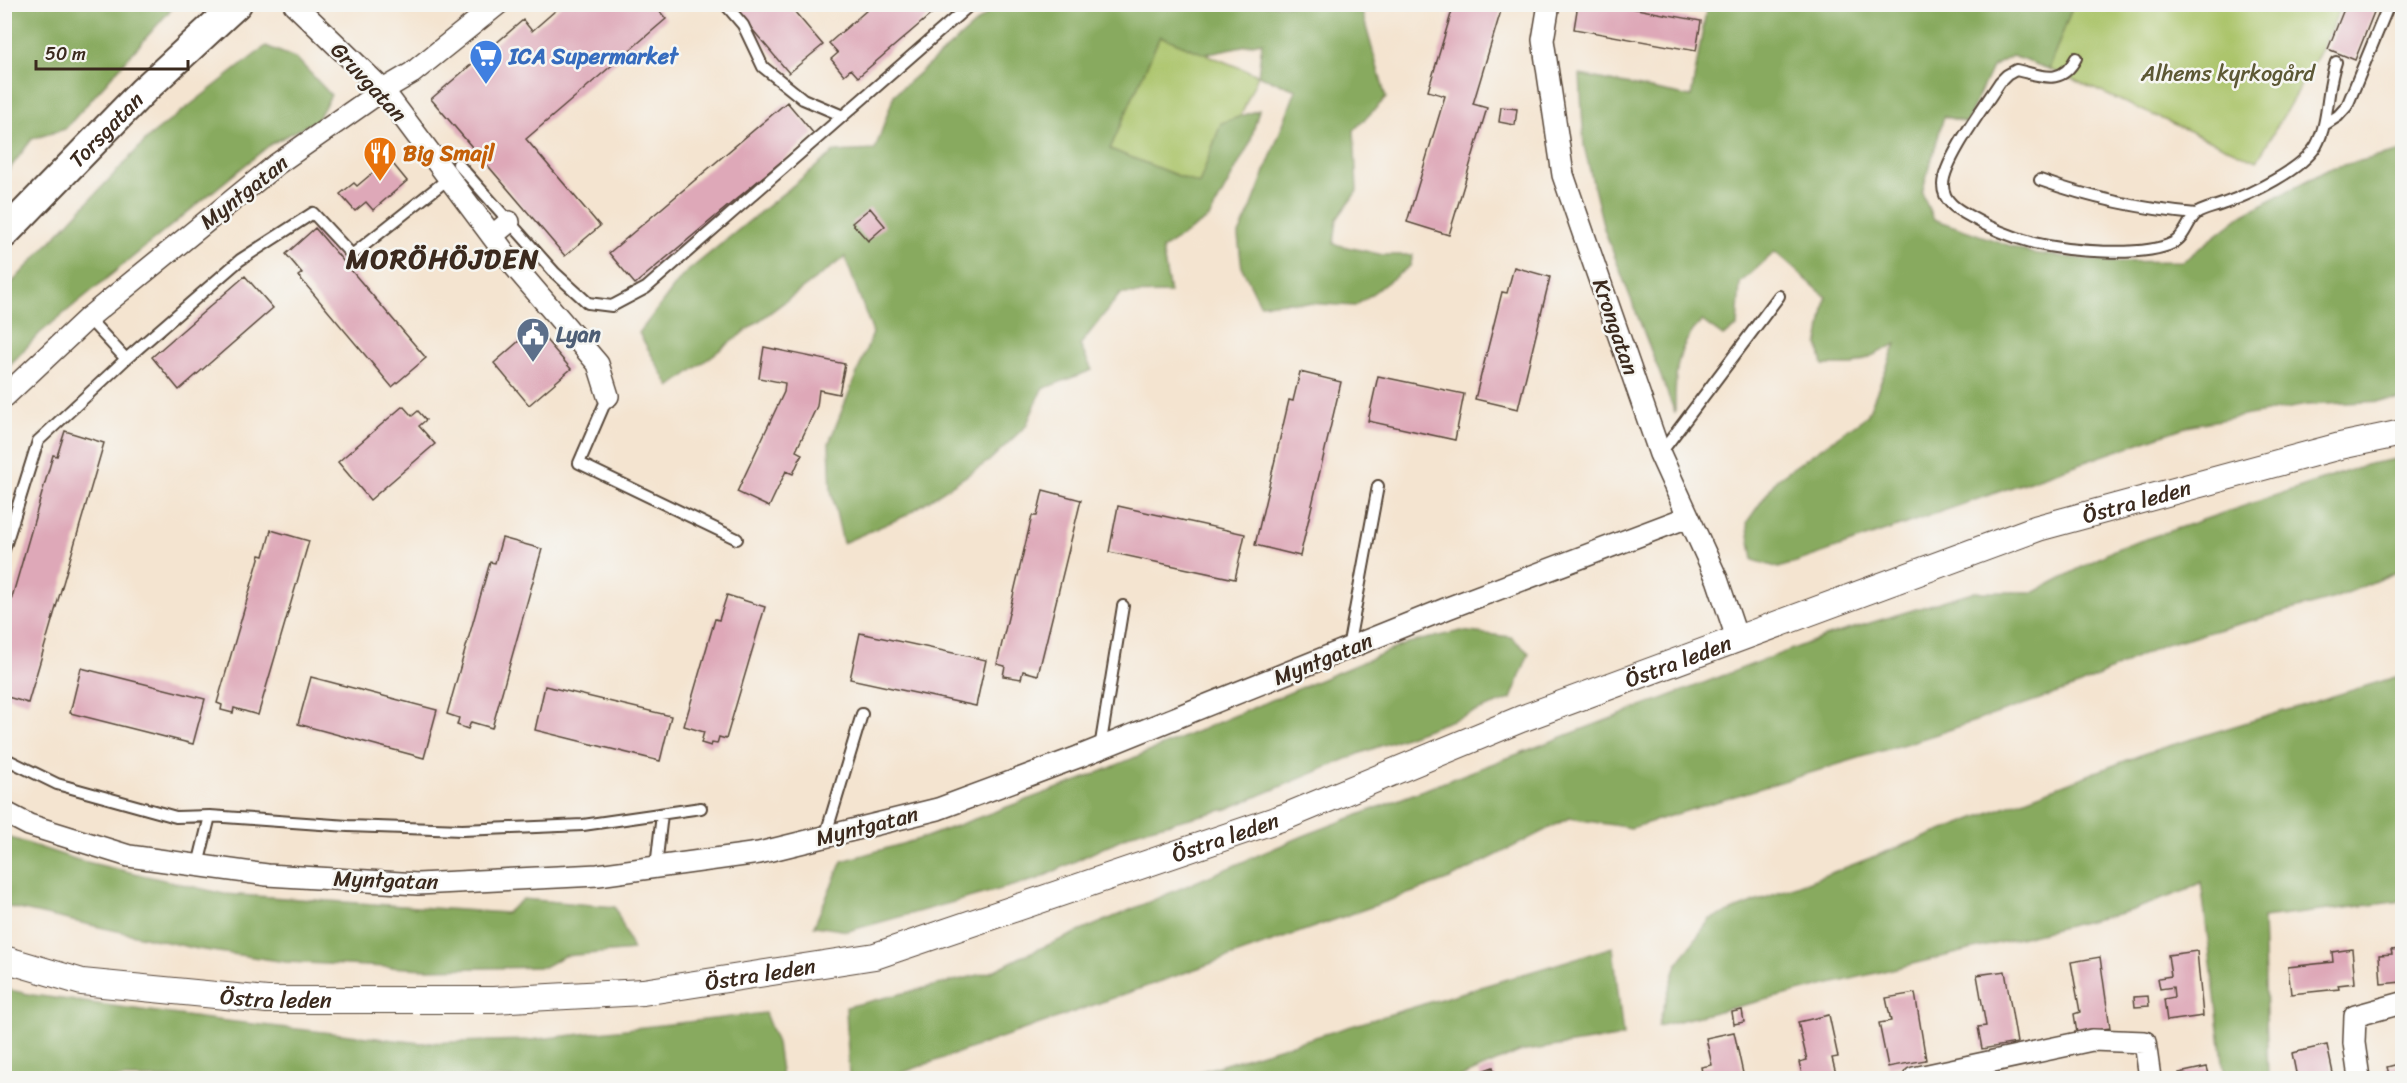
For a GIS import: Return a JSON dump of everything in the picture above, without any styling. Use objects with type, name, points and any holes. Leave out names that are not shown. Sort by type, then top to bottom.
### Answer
[{"type":"main road","name":"Torsgatan","points":[[4,234],[143,91],[237,4]]},
{"type":"street","name":"Gruvgatan","points":[[294,4],[383,90],[453,171],[492,236],[516,268],[598,364],[608,396]]},
{"type":"street","name":"Myntgatan","points":[[4,397],[88,318],[277,164],[383,90],[412,74],[498,4]]},
{"type":"street","name":"Krongatan","points":[[1549,4],[1543,40],[1563,175],[1660,454],[1717,579],[1737,638]]},
{"type":"street","points":[[492,236],[509,222]]},
{"type":"street","name":"Östra leden","points":[[4,959],[82,982],[267,1000],[493,1000],[643,992],[875,956],[1287,816],[1521,719],[2038,528],[2340,446],[2403,433]]},
{"type":"street","name":"Myntgatan","points":[[4,812],[29,825],[129,856],[267,875],[418,884],[598,875],[759,853],[938,809],[1100,748],[1348,648],[1688,517]]},
{"type":"street","points":[[2359,1078],[2354,1043],[2355,1016],[2403,1004]]},
{"type":"street","points":[[1914,1078],[2092,1040],[2145,1042],[2150,1078]]},
{"type":"lane","points":[[725,4],[743,25],[763,67],[803,99],[843,116]]},
{"type":"lane","points":[[4,550],[38,441],[126,359],[240,260],[313,213],[352,255],[453,171],[509,222],[555,273],[588,303],[612,306],[646,288],[971,4]]},
{"type":"lane","points":[[2324,125],[2338,116],[2347,106],[2389,4]]},
{"type":"lane","points":[[2076,58],[2072,66],[2064,73],[2054,77],[2039,77],[2016,70],[2000,82],[1951,160],[1943,185],[1945,198],[1953,207],[1984,224],[2014,236],[2034,243],[2095,251],[2126,252],[2174,243],[2184,233],[2196,214]]},
{"type":"lane","points":[[2040,180],[2074,193],[2108,201],[2196,214],[2228,202],[2284,174],[2304,159],[2315,147],[2324,125],[2331,75],[2336,62]]},
{"type":"lane","points":[[1660,454],[1779,296]]},
{"type":"lane","points":[[88,318],[126,359]]},
{"type":"lane","points":[[608,396],[579,463],[737,539]]},
{"type":"lane","points":[[1348,648],[1378,486]]},
{"type":"lane","points":[[1100,748],[1123,606]]},
{"type":"lane","points":[[825,837],[862,714]]},
{"type":"lane","points":[[4,758],[57,784],[176,817],[210,816],[348,826],[462,830],[584,825],[701,808]]},
{"type":"lane","points":[[656,867],[662,814]]},
{"type":"lane","points":[[198,865],[210,816]]},
{"type":"green space","points":[[5,4],[175,5],[65,129],[32,139],[5,175]]},
{"type":"green space","points":[[997,5],[1360,5],[1386,98],[1354,130],[1357,191],[1337,219],[1334,244],[1383,255],[1413,255],[1410,266],[1355,306],[1288,302],[1260,304],[1242,268],[1238,236],[1296,90],[1258,75],[1262,42],[1204,54],[1160,36],[1110,149],[1199,184],[1221,123],[1259,110],[1250,143],[1209,218],[1162,249],[1170,293],[1120,294],[1080,345],[1092,370],[1042,389],[1026,426],[989,461],[905,516],[843,543],[831,490],[829,443],[873,333],[845,257],[670,387],[639,333],[683,275],[834,152],[875,150],[894,95]]},
{"type":"green space","points":[[1707,5],[2073,5],[2049,69],[2012,56],[1992,67],[1966,123],[1944,116],[1922,193],[1933,219],[2031,253],[2108,262],[2183,261],[2244,214],[2331,168],[2402,151],[2402,400],[2307,405],[2191,425],[1779,568],[1753,560],[1747,522],[1777,479],[1867,416],[1896,344],[1853,365],[1823,365],[1818,344],[1826,297],[1775,252],[1740,283],[1737,327],[1723,336],[1702,321],[1686,342],[1681,352],[1676,375],[1675,413],[1604,229],[1584,146],[1580,75],[1691,97]]},
{"type":"green space","name":"Alhems kyrkogård","points":[[2073,5],[2342,5],[2322,49],[2257,161],[2049,69]]},
{"type":"green space","points":[[1160,36],[1258,75],[1209,191],[1110,149]]},
{"type":"green space","points":[[266,46],[297,59],[331,95],[317,120],[271,144],[40,333],[5,370],[5,290],[149,137]]},
{"type":"green space","points":[[2402,458],[2402,570],[2335,598],[2162,645],[2081,685],[1937,734],[1631,828],[1569,818],[1450,879],[887,1078],[849,1078],[846,1007],[991,972],[1027,954],[1303,836],[1824,637],[1972,592],[2035,592],[2116,549],[2369,464]]},
{"type":"green space","points":[[1461,631],[1511,637],[1529,653],[1511,699],[1361,753],[1227,809],[1138,831],[1038,879],[848,931],[814,926],[842,861],[926,837],[1088,777],[1408,643]]},
{"type":"green space","points":[[2402,675],[2402,901],[2263,918],[2268,1078],[2225,1078],[2201,882],[2187,890],[2130,911],[1658,1026],[1677,964],[1710,919],[2146,753]]},
{"type":"green space","points":[[5,836],[78,860],[224,894],[506,913],[523,899],[615,907],[633,950],[564,956],[544,967],[427,969],[286,962],[198,949],[5,906]]},
{"type":"green space","points":[[1613,947],[1623,1036],[1519,1052],[1459,1078],[1179,1078]]},
{"type":"green space","points":[[5,989],[33,995],[200,1018],[421,1043],[530,1040],[765,1013],[777,1043],[782,1078],[29,1078],[5,1075]]},
{"type":"building","points":[[563,4],[662,4],[657,8],[666,19],[526,139],[600,226],[565,256],[431,99],[523,20],[532,31]]},
{"type":"building","points":[[731,4],[788,4],[823,45],[789,73]]},
{"type":"building","points":[[874,4],[943,4],[858,77],[851,69],[844,75],[831,59],[838,53],[829,43]]},
{"type":"building","points":[[1454,4],[1503,4],[1473,104],[1487,108],[1449,235],[1407,222],[1445,96],[1428,91]]},
{"type":"building","points":[[1578,4],[1610,4],[1701,21],[1696,51],[1574,29]]},
{"type":"building","points":[[2346,4],[2370,4],[2376,7],[2355,60],[2328,49]]},
{"type":"building","points":[[787,102],[814,134],[635,284],[609,253]]},
{"type":"building","points":[[1501,107],[1517,109],[1515,125],[1499,122]]},
{"type":"building","points":[[389,159],[407,181],[373,210],[366,202],[355,211],[340,194],[354,183],[357,186]]},
{"type":"building","points":[[870,208],[885,226],[868,241],[852,223]]},
{"type":"building","points":[[315,228],[426,358],[392,387],[298,276],[302,273],[286,254]]},
{"type":"building","points":[[1514,267],[1550,277],[1518,409],[1475,399],[1502,292],[1507,293]]},
{"type":"building","points":[[245,276],[273,308],[179,390],[152,357]]},
{"type":"building","points":[[535,327],[571,369],[529,405],[494,363]]},
{"type":"building","points":[[764,347],[845,364],[839,394],[819,390],[817,406],[796,451],[802,454],[793,474],[786,471],[769,507],[737,492],[784,392],[785,383],[759,378]]},
{"type":"building","points":[[1300,372],[1341,382],[1300,556],[1255,545],[1289,400],[1293,401]]},
{"type":"building","points":[[1378,376],[1464,394],[1455,440],[1368,421]]},
{"type":"building","points":[[403,406],[412,416],[418,411],[426,420],[419,426],[435,444],[370,500],[338,462]]},
{"type":"building","points":[[65,431],[104,443],[28,703],[4,696],[4,625],[53,455],[57,456]]},
{"type":"building","points":[[1043,490],[1081,500],[1038,675],[1023,671],[1021,679],[1003,676],[1005,666],[997,664],[1032,516],[1037,516]]},
{"type":"building","points":[[1118,506],[1245,534],[1235,579],[1109,552]]},
{"type":"building","points":[[271,530],[309,541],[258,715],[234,708],[233,713],[221,710],[222,705],[217,703],[260,555],[264,556]]},
{"type":"building","points":[[502,538],[542,549],[492,728],[471,722],[468,729],[457,725],[459,718],[447,714],[490,562],[495,563]]},
{"type":"building","points":[[727,595],[765,607],[726,739],[719,737],[717,744],[712,743],[711,746],[701,743],[704,732],[684,726],[715,619],[719,620]]},
{"type":"building","points":[[860,633],[986,660],[976,706],[850,679]]},
{"type":"building","points":[[81,668],[205,699],[193,744],[70,713]]},
{"type":"building","points":[[311,677],[437,710],[424,758],[298,724]]},
{"type":"building","points":[[545,686],[671,716],[660,761],[535,730]]},
{"type":"building","points":[[2352,949],[2355,983],[2338,985],[2339,989],[2291,994],[2288,967],[2333,962],[2332,952]]},
{"type":"building","points":[[2402,949],[2402,982],[2381,984],[2379,955],[2392,954],[2391,950]]},
{"type":"building","points":[[2197,951],[2203,1016],[2167,1021],[2164,999],[2174,997],[2173,987],[2160,989],[2158,978],[2171,976],[2168,955]]},
{"type":"building","points":[[2100,957],[2110,1028],[2077,1033],[2074,1014],[2080,1012],[2071,962]]},
{"type":"building","points":[[2005,971],[2017,1043],[1982,1049],[1978,1027],[1986,1026],[1977,975]]},
{"type":"building","points":[[1915,993],[1926,1060],[1888,1067],[1879,1023],[1891,1021],[1886,998]]},
{"type":"building","points":[[2148,996],[2149,1006],[2135,1007],[2134,997]]},
{"type":"building","points":[[1742,1010],[1744,1022],[1734,1024],[1732,1012]]},
{"type":"building","points":[[1829,1015],[1838,1057],[1832,1058],[1837,1078],[1803,1078],[1799,1062],[1807,1060],[1798,1022]]},
{"type":"building","points":[[1734,1032],[1744,1078],[1703,1078],[1701,1067],[1712,1065],[1706,1038]]},
{"type":"building","points":[[2327,1045],[2334,1078],[2297,1078],[2292,1053]]},
{"type":"building","points":[[2402,1063],[2402,1078],[2390,1078],[2387,1067]]},
{"type":"building","points":[[1493,1067],[1496,1078],[1481,1078],[1479,1072]]},
{"type":"building","points":[[2207,1067],[2210,1078],[2181,1078],[2179,1073]]},
{"type":"place","name":"ICA Supermarket","points":[[486,85]]},
{"type":"place","name":"Big Smajl","points":[[380,182]]},
{"type":"place","name":"Lyan","points":[[533,363]]},
{"type":"district","name":"MORÖHÖJDEN","points":[[443,258]]}]
